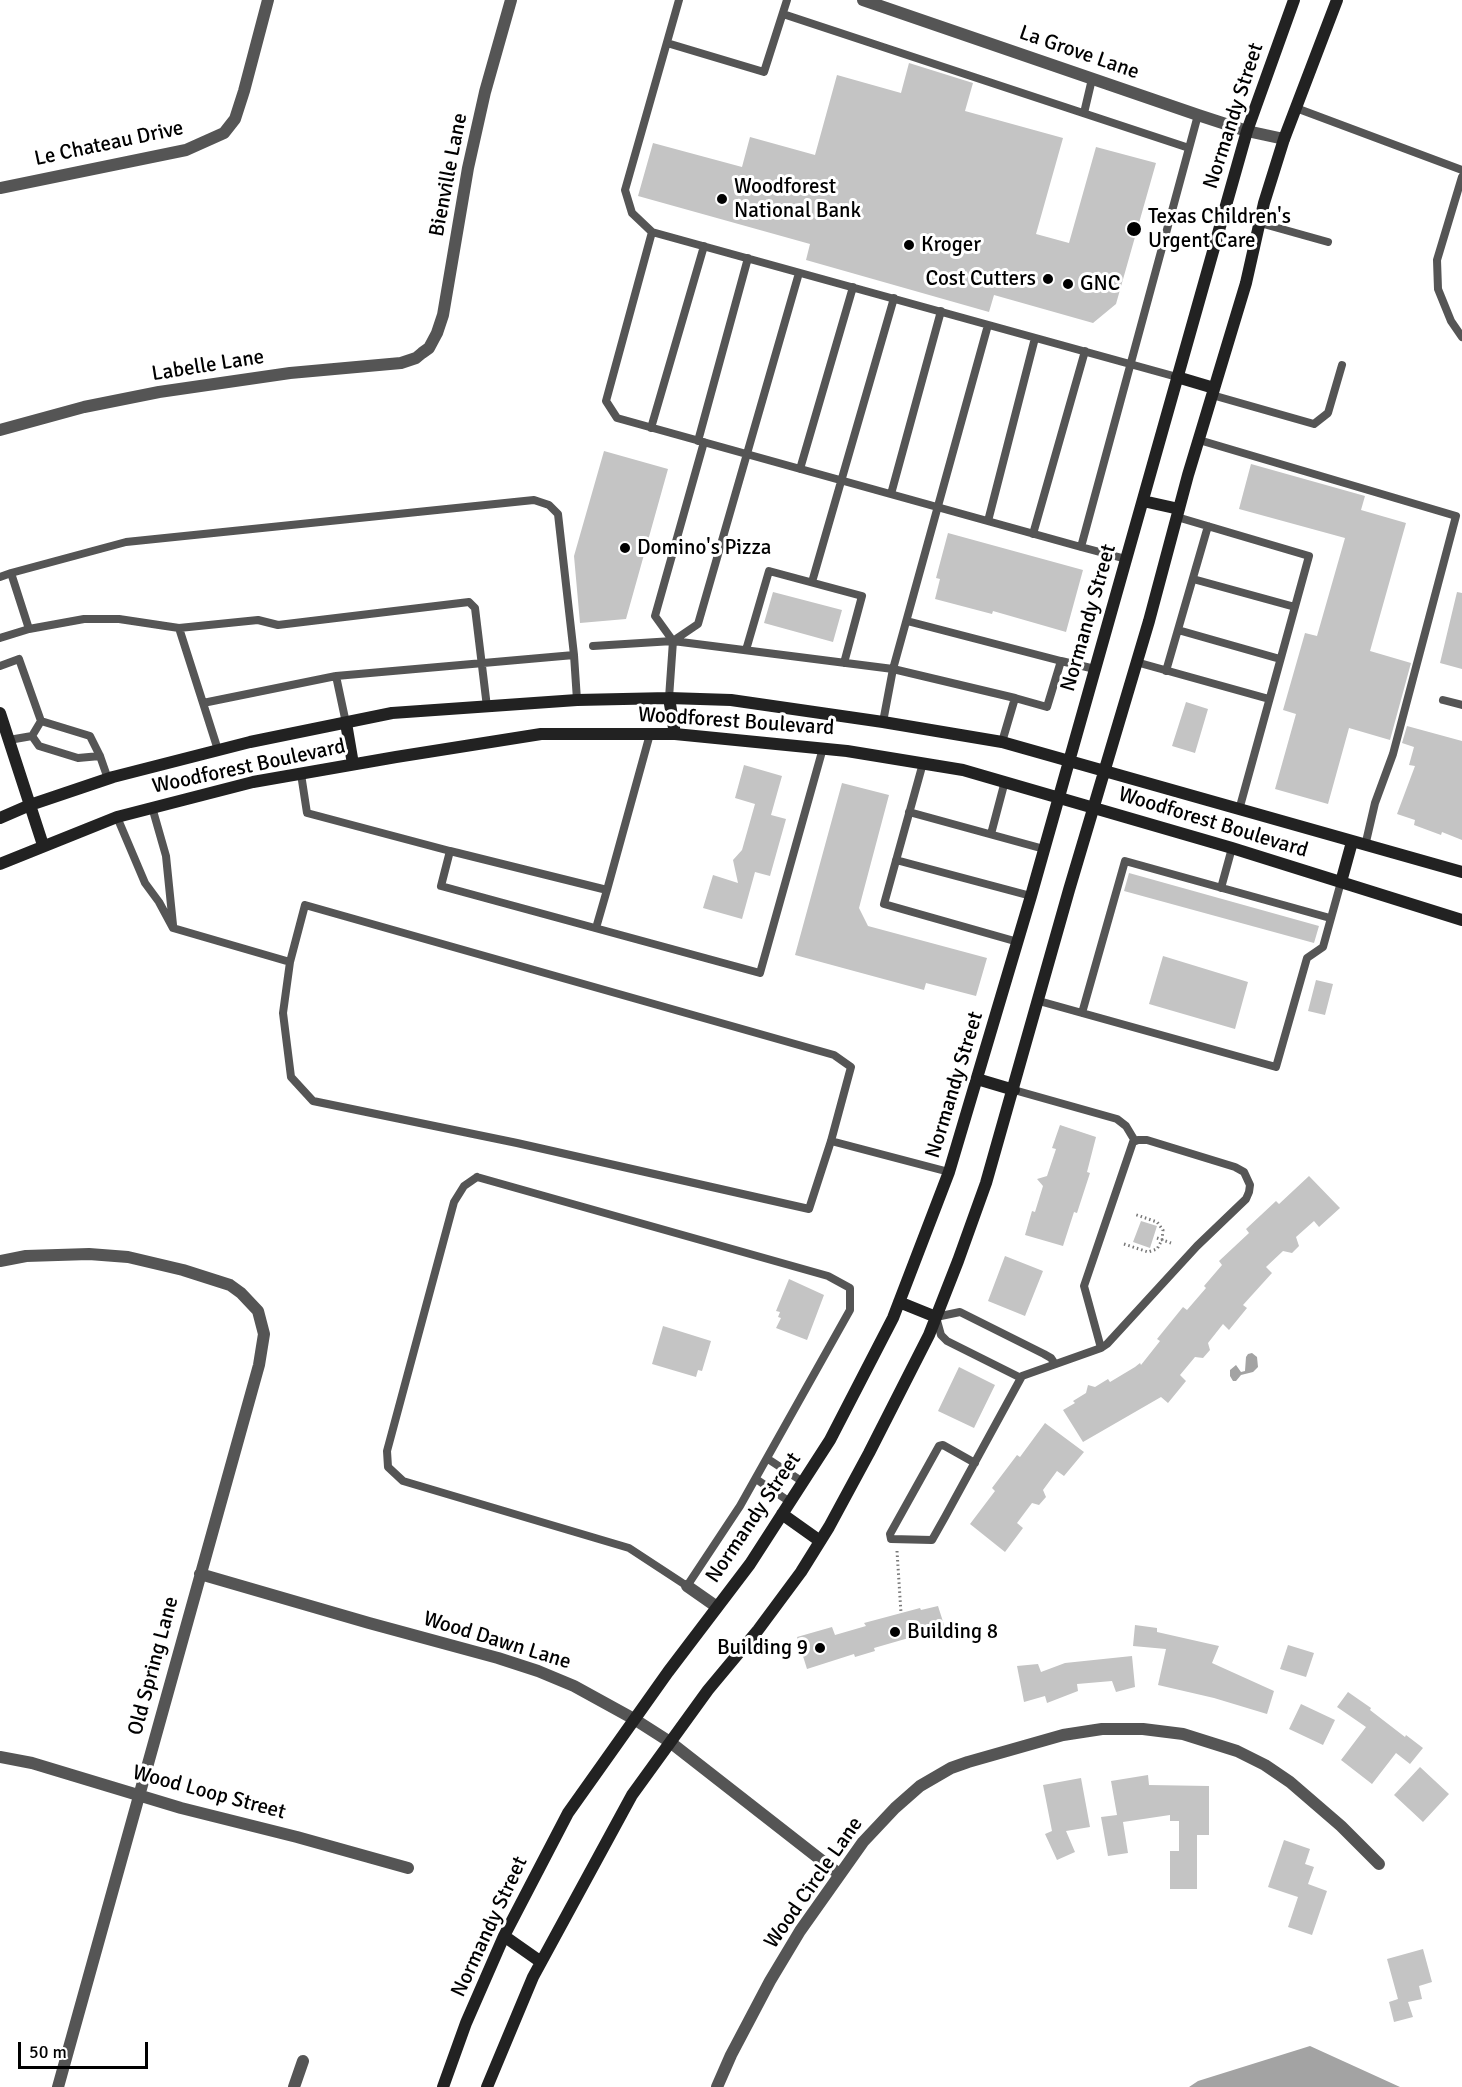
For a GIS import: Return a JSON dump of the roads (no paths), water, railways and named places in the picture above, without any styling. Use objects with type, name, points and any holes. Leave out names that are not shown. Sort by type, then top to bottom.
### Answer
[{"type":"main road","name":"Normandy Street","points":[[443,2087],[466,2023],[504,1936],[568,1813],[634,1719],[750,1564],[830,1440],[893,1318],[949,1173],[1018,942],[1247,131],[1294,0]]},
{"type":"main road","points":[[487,2087],[541,1962],[632,1795],[708,1690],[758,1630],[801,1572],[869,1453],[936,1317],[986,1183],[1014,1090],[1198,440],[1246,282],[1284,139],[1337,0]]},
{"type":"main road","points":[[1178,377],[1213,392]]},
{"type":"main road","points":[[1143,501],[1178,513]]},
{"type":"main road","points":[[669,698],[675,734]]},
{"type":"main road","name":"Woodforest Boulevard","points":[[0,818],[30,805],[108,779],[218,750],[392,713],[577,700],[669,698],[731,700],[1002,742],[1462,872]]},
{"type":"main road","points":[[0,713],[43,845]]},
{"type":"main road","points":[[346,723],[353,764]]},
{"type":"main road","name":"Woodforest Boulevard","points":[[0,864],[117,817],[253,782],[541,734],[675,734],[823,748],[963,770],[1232,848],[1462,920]]},
{"type":"main road","points":[[1341,882],[1359,844]]},
{"type":"main road","points":[[977,1079],[1014,1090]]},
{"type":"main road","points":[[899,1302],[936,1317]]},
{"type":"main road","points":[[782,1514],[819,1541]]},
{"type":"main road","points":[[504,1936],[541,1962]]},
{"type":"street","name":"Le Chateau Drive","points":[[0,188],[186,150],[224,133],[235,119],[268,0]]},
{"type":"street","name":"Bienville Lane","points":[[422,353],[429,348],[443,315],[473,147],[485,92],[511,0]]},
{"type":"street","name":"La Grove Lane","points":[[863,0],[1198,115],[1247,131],[1284,139]]},
{"type":"street","name":"Labelle Lane","points":[[0,430],[84,407],[159,392],[290,373],[400,363],[416,358],[422,353]]},
{"type":"street","name":"Old Spring Lane","points":[[0,1261],[26,1256],[89,1254],[128,1257],[211,1279],[230,1285],[258,1311],[264,1334],[259,1365],[58,2087]]},
{"type":"street","name":"Wood Dawn Lane","points":[[200,1574],[538,1671],[574,1686],[670,1742],[839,1874]]},
{"type":"street","points":[[687,1586],[717,1607]]},
{"type":"street","name":"Wood Circle Lane","points":[[717,2087],[770,1981],[800,1932],[863,1842],[895,1808],[935,1777],[968,1762],[1063,1735],[1102,1729],[1163,1731],[1203,1739],[1237,1751],[1264,1765],[1303,1792],[1380,1864]]},
{"type":"street","name":"Wood Loop Street","points":[[0,1757],[32,1763],[139,1796],[408,1868]]},
{"type":"street","points":[[294,2087],[303,2061]]},
{"type":"lane","points":[[679,0],[625,190],[632,213],[652,232],[1178,377]]},
{"type":"lane","points":[[667,43],[764,72],[787,0]]},
{"type":"lane","points":[[783,14],[1189,148]]},
{"type":"lane","points":[[1084,113],[1092,79]]},
{"type":"lane","points":[[1296,108],[1462,170]]},
{"type":"lane","points":[[1081,547],[1198,115]]},
{"type":"lane","points":[[1462,177],[1437,260],[1438,289],[1451,321],[1462,338]]},
{"type":"lane","points":[[1260,223],[1328,242]]},
{"type":"lane","points":[[652,232],[606,400],[617,418],[1126,559]]},
{"type":"lane","points":[[651,428],[704,246]]},
{"type":"lane","points":[[669,698],[673,641],[655,616],[748,258]]},
{"type":"lane","points":[[673,641],[698,624],[799,273]]},
{"type":"lane","points":[[800,469],[853,287]]},
{"type":"lane","points":[[812,582],[894,298]]},
{"type":"lane","points":[[891,494],[941,311]]},
{"type":"lane","points":[[884,722],[893,669],[988,325]]},
{"type":"lane","points":[[988,521],[1035,338]]},
{"type":"lane","points":[[1033,534],[1085,351]]},
{"type":"lane","points":[[1213,392],[1314,424],[1328,413],[1342,364]]},
{"type":"lane","points":[[1198,440],[1456,516],[1393,754],[1359,844]]},
{"type":"lane","points":[[0,576],[126,542],[534,500],[549,505],[558,514],[577,700]]},
{"type":"lane","points":[[1178,513],[1208,526],[1309,556],[1239,810]]},
{"type":"lane","points":[[1166,670],[1208,526]]},
{"type":"lane","points":[[746,650],[769,571],[862,596],[844,663]]},
{"type":"lane","points":[[11,573],[29,629]]},
{"type":"lane","points":[[1193,579],[1295,607]]},
{"type":"lane","points":[[0,638],[29,629],[84,619],[119,619],[179,628],[258,621],[278,625],[469,602],[475,608],[487,707]]},
{"type":"lane","points":[[907,621],[1095,669]]},
{"type":"lane","points":[[179,628],[218,750]]},
{"type":"lane","points":[[1178,630],[1281,659]]},
{"type":"lane","points":[[592,646],[673,641],[893,669],[1047,706],[1061,661]]},
{"type":"lane","points":[[203,703],[336,676],[574,656]]},
{"type":"lane","points":[[0,666],[19,659],[41,721]]},
{"type":"lane","points":[[1136,662],[1269,699]]},
{"type":"lane","points":[[336,676],[346,723]]},
{"type":"lane","points":[[1002,742],[1015,698]]},
{"type":"lane","points":[[1443,700],[1462,705]]},
{"type":"lane","points":[[9,740],[32,736],[41,721]]},
{"type":"lane","points":[[41,721],[90,736],[108,779]]},
{"type":"lane","points":[[596,928],[650,734]]},
{"type":"lane","points":[[32,736],[39,746],[78,758],[100,756]]},
{"type":"lane","points":[[450,851],[441,886],[760,973],[823,748]]},
{"type":"lane","points":[[923,763],[884,904],[1018,942]]},
{"type":"lane","points":[[301,774],[307,813],[607,890]]},
{"type":"lane","points":[[991,834],[1005,781]]},
{"type":"lane","points":[[152,807],[166,856],[173,928]]},
{"type":"lane","points":[[909,812],[1044,849]]},
{"type":"lane","points":[[117,817],[145,883],[159,902],[173,928],[290,962]]},
{"type":"lane","points":[[1221,888],[1232,848]]},
{"type":"lane","points":[[896,860],[1031,896]]},
{"type":"lane","points":[[1082,1013],[1125,861],[1330,918]]},
{"type":"lane","points":[[1039,1001],[1276,1066],[1307,958],[1323,947],[1341,882]]},
{"type":"lane","points":[[305,905],[834,1055],[851,1067],[831,1141],[809,1209],[517,1143],[313,1101],[291,1077],[283,1012],[290,962],[305,905]]},
{"type":"lane","points":[[1014,1090],[1117,1119],[1126,1126],[1135,1141]]},
{"type":"lane","points":[[975,1463],[943,1445],[939,1446],[890,1534],[891,1539],[932,1540],[975,1463],[1021,1378],[1028,1373],[1101,1348],[1114,1337],[1197,1246],[1244,1202],[1250,1189],[1244,1172],[1235,1167],[1147,1140],[1135,1141]]},
{"type":"lane","points":[[831,1141],[949,1173]]},
{"type":"lane","points":[[1101,1348],[1084,1286],[1128,1152],[1135,1141]]},
{"type":"lane","points":[[477,1177],[828,1276],[850,1288],[850,1310],[768,1459],[687,1586],[629,1548],[403,1482],[388,1467],[387,1451],[454,1202],[464,1186],[477,1177]]},
{"type":"lane","points":[[1021,1378],[947,1341],[941,1335],[936,1317],[960,1312],[1044,1354],[1051,1358],[1054,1364]]},
{"type":"lane","points":[[768,1459],[803,1482]]},
{"type":"lane","points":[[756,1479],[790,1502]]},
{"type":"place","name":"Woodforest National Bank","points":[[722,199]]},
{"type":"place","name":"Texas Children's Urgent Care","points":[[1134,229]]},
{"type":"place","name":"Kroger","points":[[909,245]]},
{"type":"place","name":"Cost Cutters","points":[[1048,279]]},
{"type":"place","name":"GNC","points":[[1068,284]]},
{"type":"place","name":"Domino's Pizza","points":[[625,548]]},
{"type":"place","name":"Building 8","points":[[895,1632]]},
{"type":"place","name":"Building 9","points":[[820,1648]]}]
